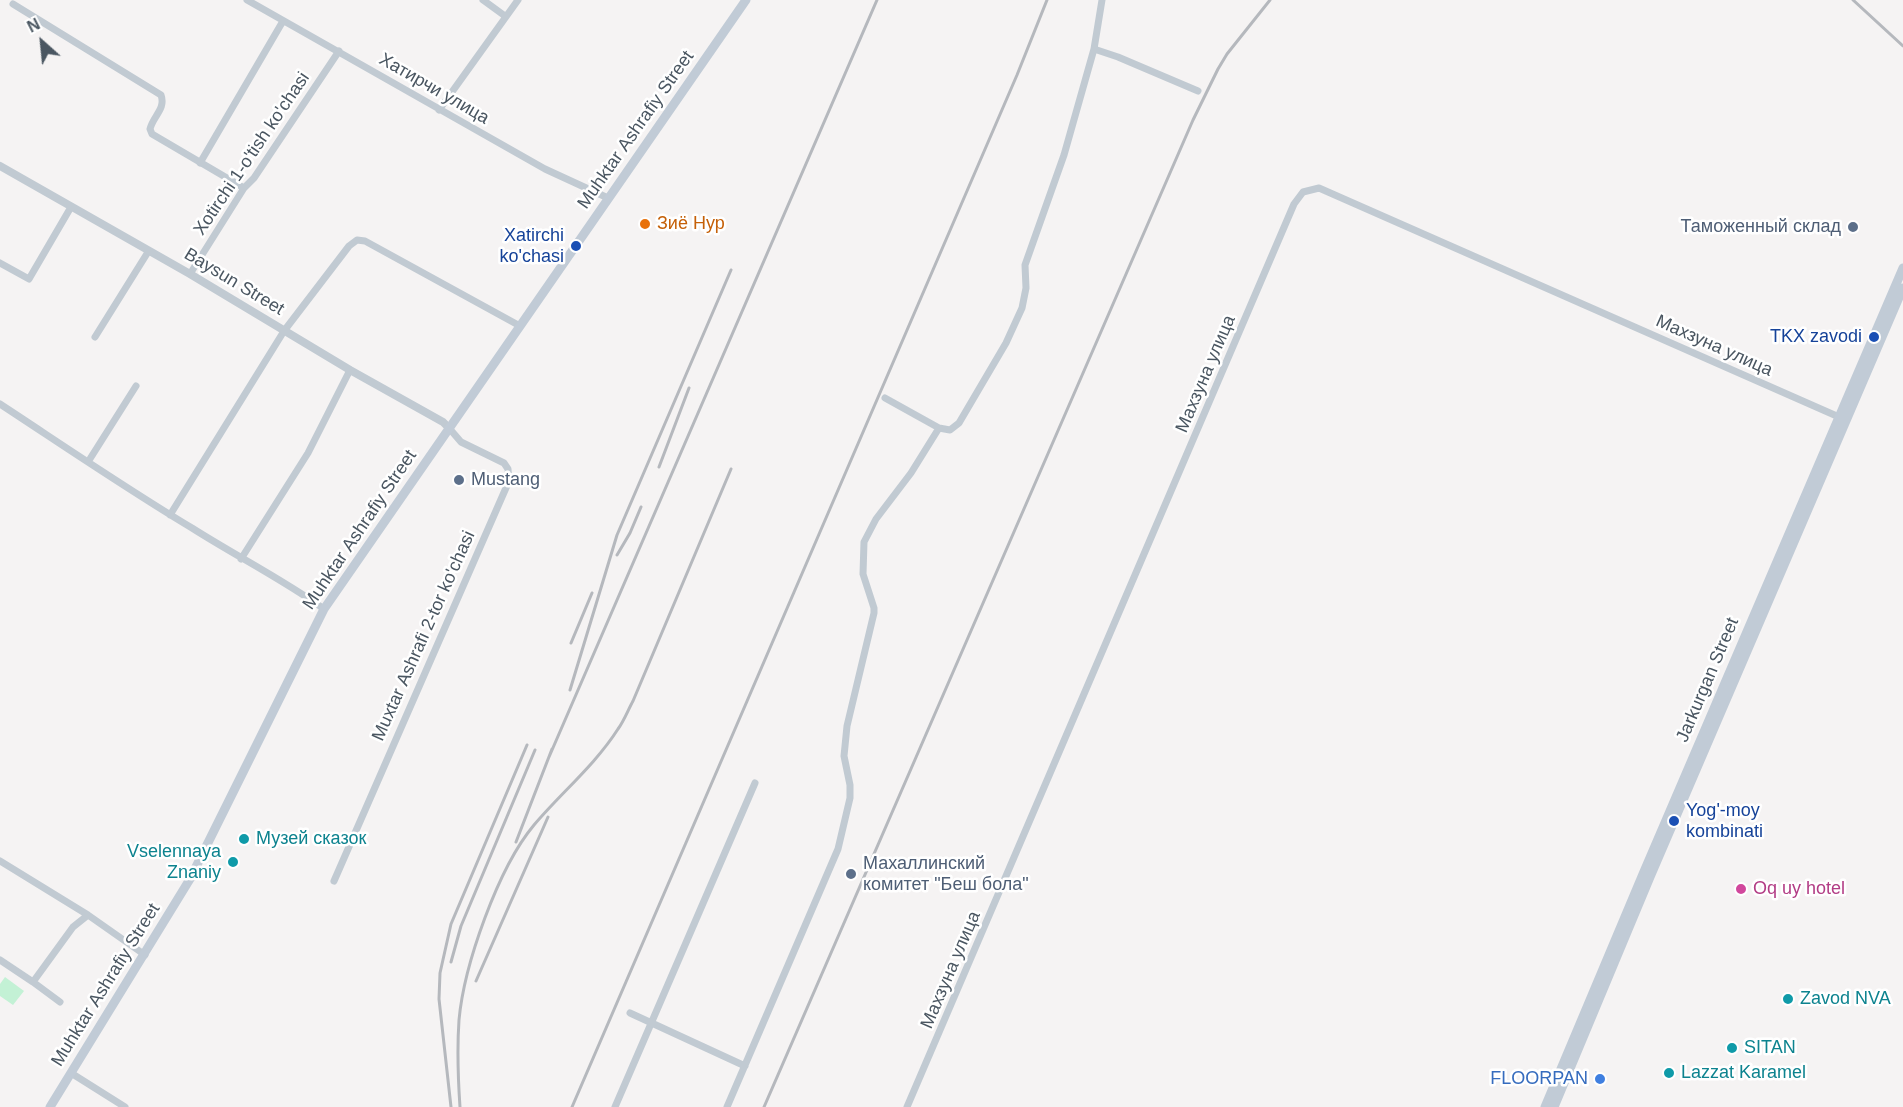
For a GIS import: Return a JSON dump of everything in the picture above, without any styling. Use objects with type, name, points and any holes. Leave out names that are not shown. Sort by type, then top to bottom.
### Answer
[{"type":"main road","name":"Muhktar Ashrafiy Street","points":[[50,1107],[190,879],[324,609],[746,0]]},
{"type":"main road","name":"Jarkurgan Street","points":[[1554,1107],[1843,419],[1903,268]]},
{"type":"main road","name":"Jarkurgan Street","points":[[1545,1107],[1647,863],[1903,288]]},
{"type":"street","name":"Хатирчи улица","points":[[247,0],[545,169],[608,198]]},
{"type":"street","points":[[483,0],[505,16]]},
{"type":"street","points":[[439,110],[518,0]]},
{"type":"street","points":[[885,398],[939,428],[950,430],[959,423],[1017,321],[1026,291],[1026,261],[1064,155],[1094,50],[1102,0]]},
{"type":"street","points":[[13,4],[161,95],[162,107],[151,123],[152,134],[244,188]]},
{"type":"street","points":[[200,162],[283,21]]},
{"type":"street","points":[[1094,50],[1118,57],[1198,92]]},
{"type":"street","name":"Xotirchi 1-o'tish ko'chasi","points":[[190,274],[244,188],[254,178],[339,51]]},
{"type":"street","name":"Bаysun Street","points":[[0,166],[190,274],[350,370],[443,422],[449,428]]},
{"type":"street","name":"Махзуна улица","points":[[908,1107],[1290,215],[1298,197],[1303,192],[1319,188],[1843,419]]},
{"type":"street","points":[[0,263],[29,279],[71,207]]},
{"type":"street","points":[[170,515],[284,331],[349,246],[357,240],[365,241],[520,326]]},
{"type":"street","points":[[95,337],[148,252]]},
{"type":"street","points":[[241,559],[308,453],[350,370]]},
{"type":"street","points":[[88,462],[136,386]]},
{"type":"street","points":[[0,404],[170,515],[241,559],[295,588],[324,609]]},
{"type":"street","name":"Muxtar Ashrafi 2-tor ko'chasi","points":[[334,881],[509,481],[508,469],[504,463],[461,442],[449,428]]},
{"type":"street","points":[[727,1107],[841,839],[850,798],[850,785],[844,756],[847,726],[874,613],[863,574],[864,542],[876,519],[911,473],[939,428]]},
{"type":"street","points":[[615,1107],[755,783]]},
{"type":"street","points":[[0,861],[88,915],[145,955]]},
{"type":"street","points":[[33,981],[73,927],[88,915]]},
{"type":"street","points":[[0,960],[60,1002]]},
{"type":"street","points":[[630,1013],[745,1066]]},
{"type":"street","points":[[71,1073],[125,1107]]},
{"type":"green space","points":[[5,977],[24,991],[13,1005],[0,996],[0,984]]},
{"type":"railway","points":[[549,757],[877,0]]},
{"type":"railway","points":[[572,1107],[1017,75],[1047,0]]},
{"type":"railway","points":[[764,1107],[1193,120],[1227,54],[1270,0]]},
{"type":"railway","points":[[1853,0],[1903,46]]},
{"type":"railway","points":[[570,690],[617,535],[731,270]]},
{"type":"railway","points":[[659,467],[689,388]]},
{"type":"railway","points":[[460,1107],[458,1042],[462,998],[475,945],[496,891],[521,843],[534,825],[599,755],[622,723],[731,469]]},
{"type":"railway","points":[[617,555],[641,507]]},
{"type":"railway","points":[[571,643],[592,593]]},
{"type":"railway","points":[[451,1107],[439,999],[440,973],[451,924],[527,745]]},
{"type":"railway","points":[[516,842],[552,749]]},
{"type":"railway","points":[[451,962],[461,926],[535,750]]},
{"type":"railway","points":[[476,981],[548,817]]},
{"type":"place","name":"Зиё Нур","points":[[645,224]]},
{"type":"place","name":"Таможенный склад","points":[[1853,227]]},
{"type":"place","name":"Xatirchi ko'chasi","points":[[576,246]]},
{"type":"place","name":"TKX zavodi","points":[[1874,337]]},
{"type":"place","name":"Mustang","points":[[459,480]]},
{"type":"place","name":"Yog'-moy kombinati","points":[[1674,821]]},
{"type":"place","name":"Музей сказок","points":[[244,839]]},
{"type":"place","name":"Vselennaya Znaniy","points":[[233,862]]},
{"type":"place","name":"Махаллинский комитет \"Беш бола\"","points":[[851,874]]},
{"type":"place","name":"Oq uy hotel","points":[[1741,889]]},
{"type":"place","name":"Zavod NVA","points":[[1788,999]]},
{"type":"place","name":"SITAN","points":[[1732,1048]]},
{"type":"place","name":"Lazzat Karamel","points":[[1669,1073]]},
{"type":"place","name":"FLOORPAN","points":[[1600,1079]]}]
